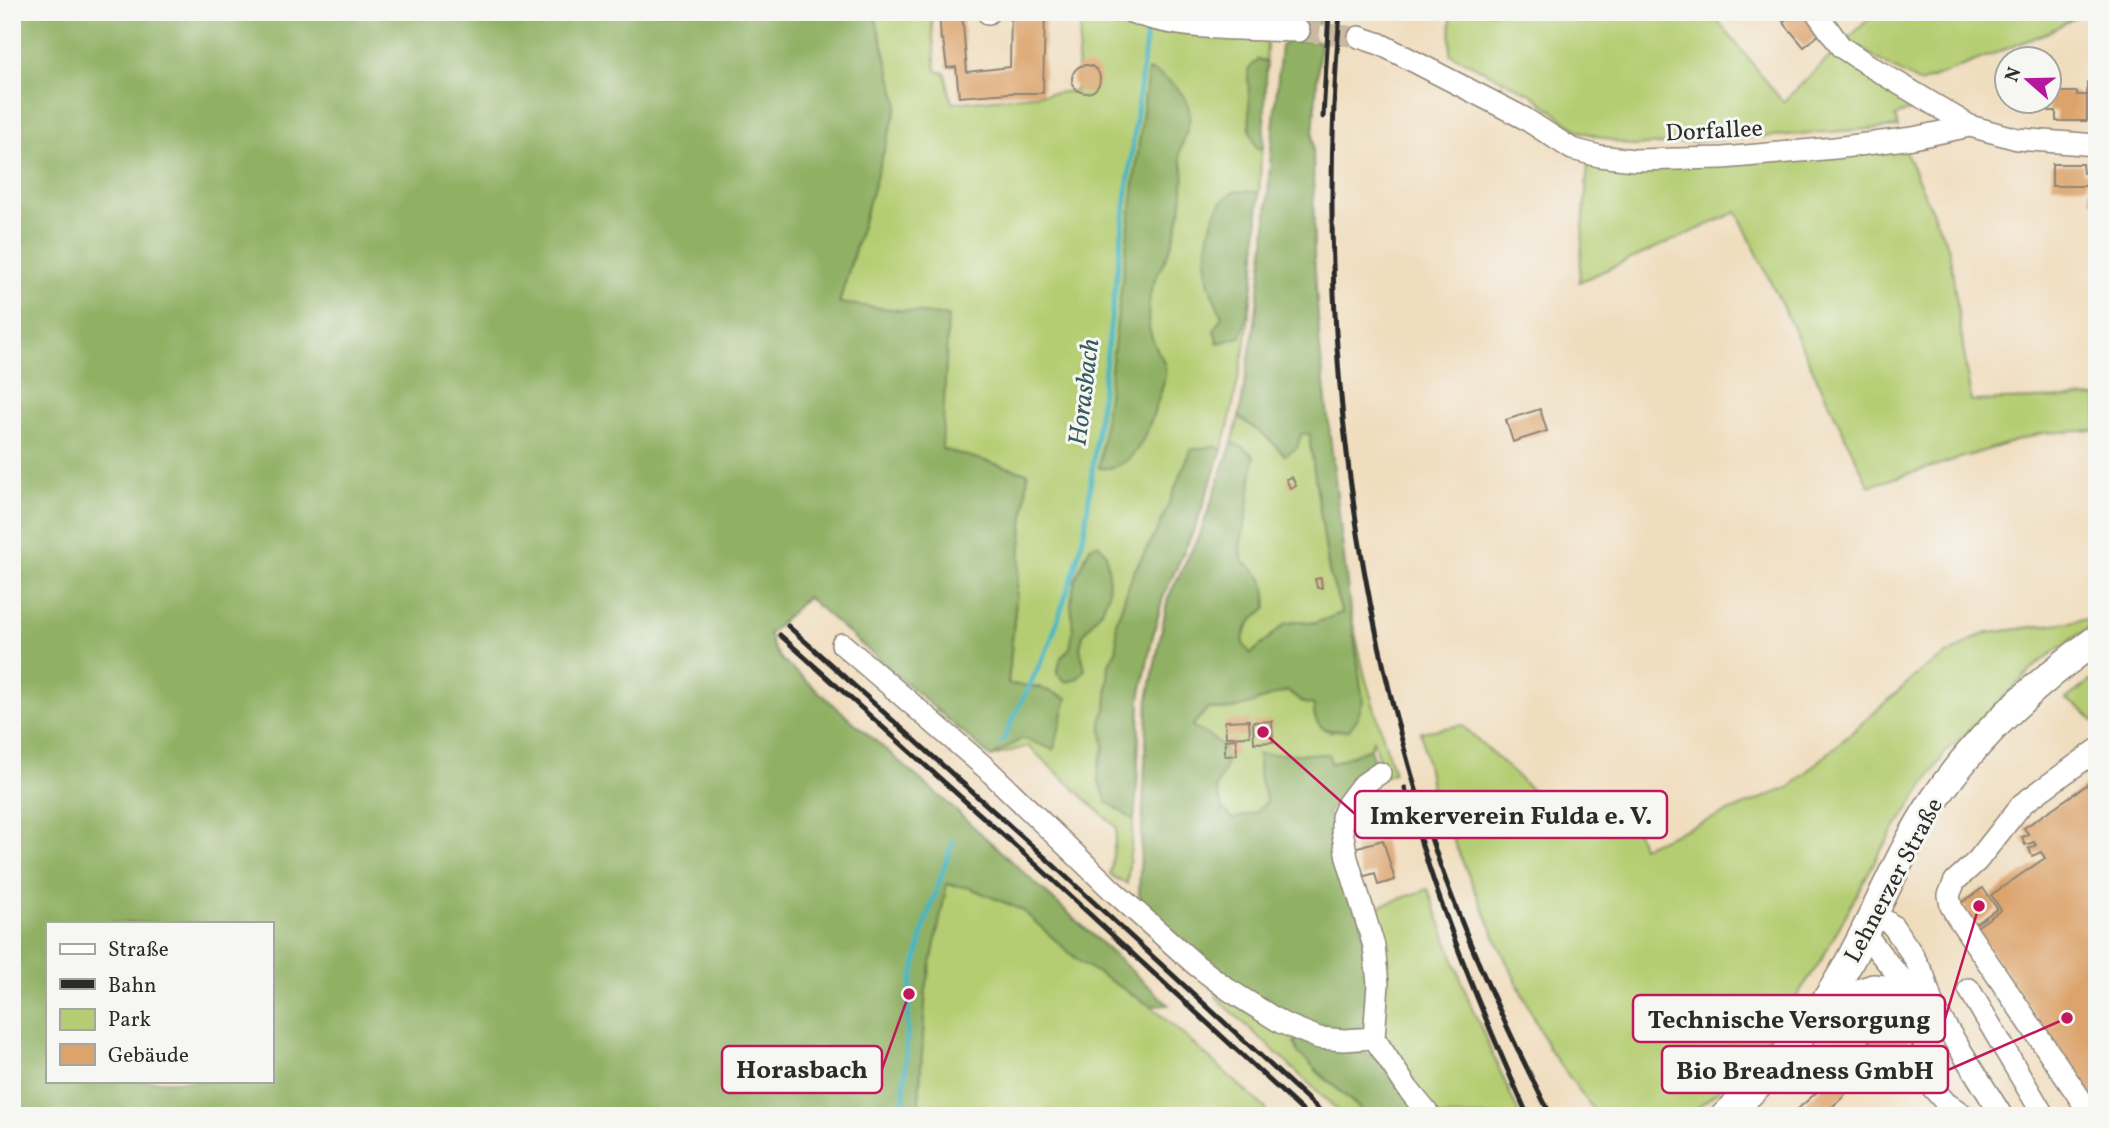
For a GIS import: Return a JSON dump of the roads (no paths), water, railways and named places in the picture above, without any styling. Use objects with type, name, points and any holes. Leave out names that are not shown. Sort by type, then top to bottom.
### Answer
[{"type":"main road","name":"Lehnerzer Straße","points":[[1725,1116],[1778,1064],[1819,1013],[1844,971],[1913,833],[1959,766],[2019,701],[2051,672],[2097,639]]},
{"type":"street","points":[[1131,12],[1182,25],[1299,31]]},
{"type":"street","points":[[1815,12],[1841,47],[1970,126]]},
{"type":"street","name":"Dorfallee","points":[[1359,37],[1380,44],[1524,118],[1572,149],[1599,156],[1634,160],[1723,158],[1913,138],[1970,126],[2017,138],[2097,145]]},
{"type":"street","points":[[842,644],[986,768],[1112,890],[1196,965],[1229,990],[1282,1023],[1319,1038],[1374,1038]]},
{"type":"street","points":[[2092,1116],[1956,915],[1951,906],[1950,895],[1955,881],[1977,860],[2022,804],[2097,750]]},
{"type":"street","points":[[1380,773],[1361,786],[1349,803],[1342,817],[1342,830],[1347,858],[1374,946],[1378,984],[1374,1038],[1408,1089],[1430,1116]]},
{"type":"street","points":[[1933,1006],[1908,988],[1876,949],[1869,922],[1893,926],[1924,976],[1933,1006],[2002,1116]]},
{"type":"street","points":[[1819,1013],[1855,991],[1873,985],[1908,988]]},
{"type":"street","points":[[1969,989],[2044,1116]]},
{"type":"street","points":[[1919,1072],[1946,1103],[1965,1116]]},
{"type":"waterway","name":"Horasbach","points":[[1002,742],[1050,643],[1085,529],[1147,31]]},
{"type":"waterway","name":"Horasbach","points":[[903,1116],[909,994],[924,927],[953,841]]},
{"type":"tunnel","points":[[1299,31],[1359,37]]},
{"type":"railway","points":[[1323,117],[1329,12]]},
{"type":"railway","points":[[1340,12],[1332,215],[1335,317],[1343,418],[1373,619],[1396,718],[1424,816],[1450,893],[1481,969],[1551,1116]]},
{"type":"railway","points":[[788,626],[1326,1116]]},
{"type":"railway","points":[[780,635],[1042,870],[1308,1116]]},
{"type":"railway","points":[[1405,788],[1460,954],[1528,1116]]},
{"type":"place","name":"Imkerverein Fulda e. V.","points":[[1263,732]]},
{"type":"place","name":"Technische Versorgung","points":[[1979,906]]},
{"type":"place","name":"Horasbach","points":[[909,994]]},
{"type":"place","name":"Bio Breadness GmbH","points":[[2067,1018]]}]
